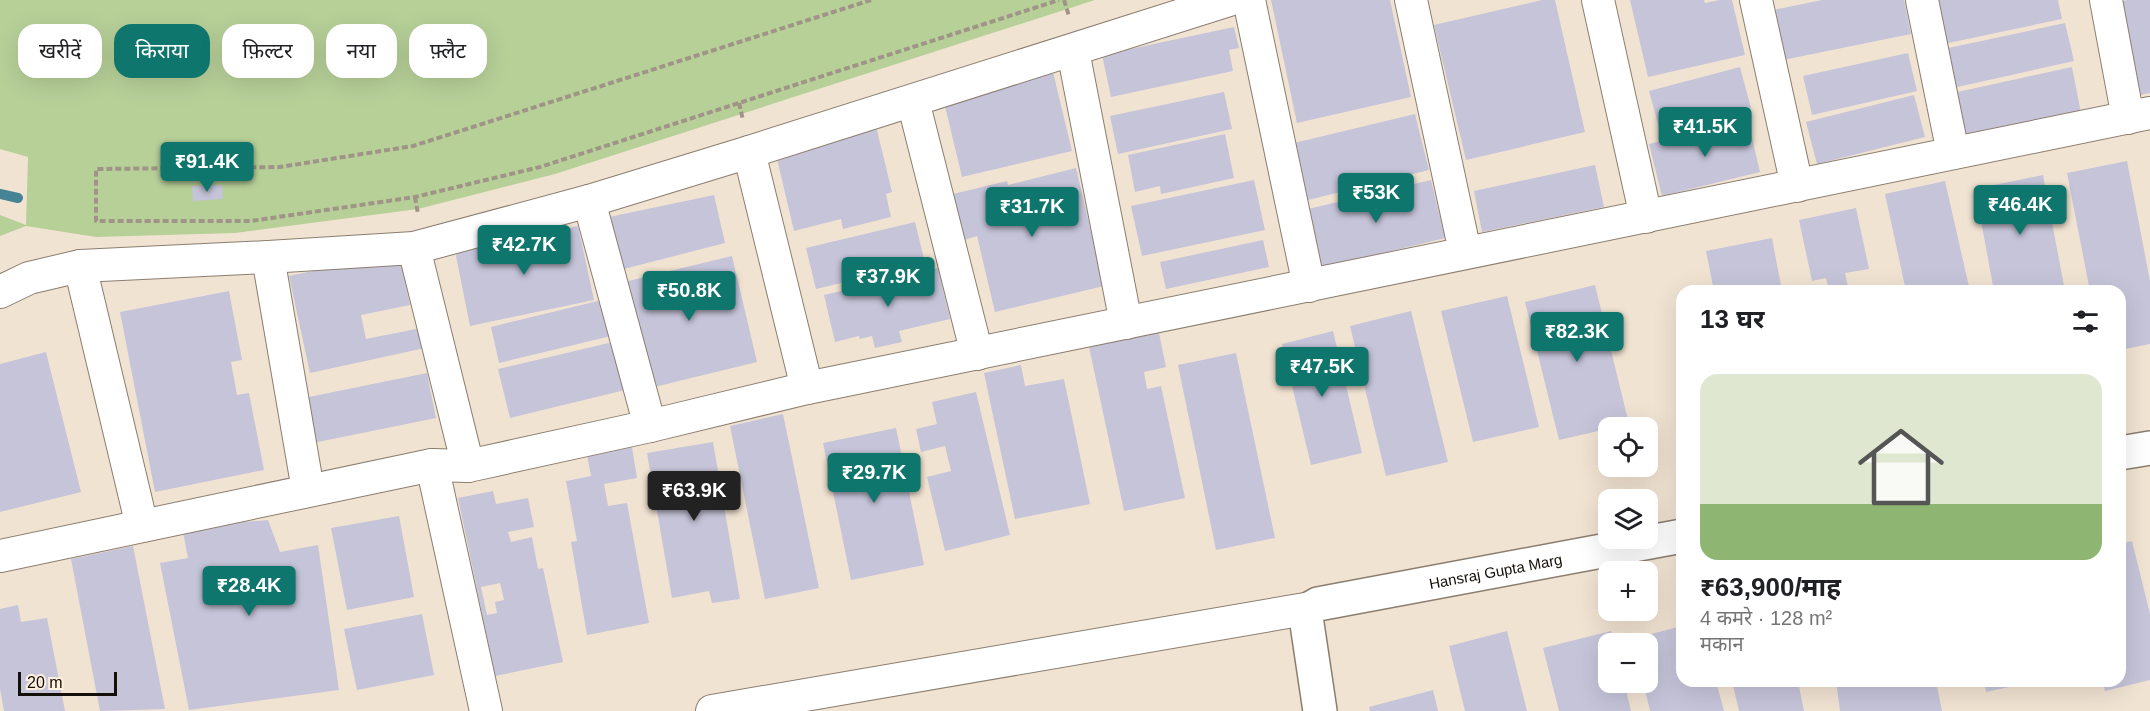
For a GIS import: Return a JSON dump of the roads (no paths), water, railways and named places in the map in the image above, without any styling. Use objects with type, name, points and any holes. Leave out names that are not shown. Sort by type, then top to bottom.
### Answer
[{"type":"street","points":[[0,292],[28,278],[80,266],[414,248],[589,201],[1073,51],[1229,0]]},
{"type":"street","points":[[1249,0],[1309,286]]},
{"type":"street","points":[[1411,0],[1465,252]]},
{"type":"street","points":[[1598,0],[1646,217]]},
{"type":"street","points":[[1756,0],[1797,186]]},
{"type":"street","points":[[1922,0],[1953,153]]},
{"type":"street","points":[[0,556],[432,465],[468,466],[650,426],[807,388],[2139,115],[2106,0]]},
{"type":"street","points":[[1073,51],[1126,323]]},
{"type":"street","points":[[913,101],[977,354]]},
{"type":"street","points":[[749,152],[807,388]]},
{"type":"street","points":[[589,201],[650,426]]},
{"type":"street","points":[[414,248],[468,466]]},
{"type":"street","points":[[268,257],[308,490]]},
{"type":"street","points":[[80,266],[142,526]]},
{"type":"street","points":[[2126,452],[2150,448]]},
{"type":"street","points":[[432,465],[486,711]]},
{"type":"street","name":"Hansraj Gupta Marg","points":[[1311,608],[1318,604],[1676,537]]},
{"type":"street","points":[[712,711],[1311,608]]},
{"type":"street","points":[[1311,608],[1306,617],[1320,711]]},
{"type":"waterway","points":[[0,194],[18,198]]}]
